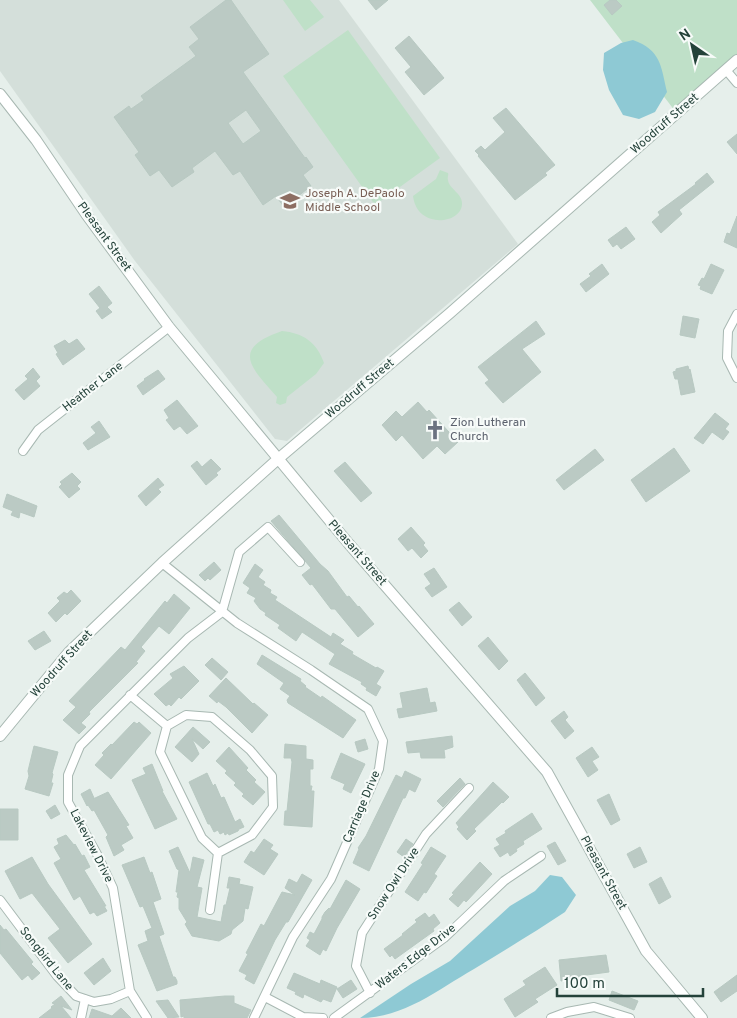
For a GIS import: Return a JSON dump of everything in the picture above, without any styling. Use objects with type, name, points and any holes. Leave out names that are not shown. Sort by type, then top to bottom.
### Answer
[{"type":"street","name":"Woodruff Street","points":[[0,736],[69,652],[162,563],[278,459],[450,313],[737,60]]},
{"type":"street","points":[[726,70],[737,83]]},
{"type":"street","name":"Pleasant Street","points":[[0,94],[36,140],[86,214],[169,327],[349,544],[547,772],[646,951],[702,1018]]},
{"type":"street","points":[[737,314],[728,331],[727,358],[737,378]]},
{"type":"street","name":"Heather Lane","points":[[24,451],[38,430],[169,327]]},
{"type":"street","points":[[222,612],[239,552],[268,527],[300,562]]},
{"type":"street","name":"Carriage Drive","points":[[162,563],[222,612],[368,709],[383,741],[379,769],[331,879],[294,937],[254,1018]]},
{"type":"street","name":"Lakeview Drive","points":[[147,1018],[130,991],[113,888],[98,856],[68,802],[68,775],[80,746],[188,638],[222,612]]},
{"type":"street","points":[[130,695],[167,726]]},
{"type":"street","points":[[186,715],[212,717],[250,750],[272,776],[273,807],[252,835],[218,853],[202,838],[160,752],[167,726],[186,715]]},
{"type":"street","name":"Snow Owl Drive","points":[[370,993],[356,966],[362,933],[426,834],[470,788]]},
{"type":"street","points":[[210,910],[218,853]]},
{"type":"street","name":"Waters Edge Drive","points":[[334,1018],[444,938],[504,881],[541,856]]},
{"type":"street","name":"Songbird Lane","points":[[0,900],[57,976],[76,996],[94,1002],[111,999],[130,991]]},
{"type":"street","points":[[265,997],[302,1017],[322,1018]]},
{"type":"street","points":[[81,1018],[86,999]]},
{"type":"street","points":[[551,1018],[567,1012],[594,1007],[630,1018]]},
{"type":"shaded area","name":"Joseph A. DePaolo Middle School","points":[[0,0],[339,0],[518,244],[287,441],[275,439],[135,261],[0,71]]},
{"type":"green space","points":[[283,0],[310,0],[324,17],[305,31]]},
{"type":"green space","points":[[590,0],[737,0],[737,56],[675,111]]},
{"type":"green space","points":[[348,30],[440,158],[375,205],[283,76]]},
{"type":"green space","points":[[440,170],[448,173],[449,183],[460,196],[462,203],[460,210],[455,216],[439,220],[431,219],[422,214],[416,207],[413,196],[436,179]]},
{"type":"green space","points":[[282,331],[303,336],[317,349],[324,363],[316,374],[287,397],[286,403],[280,405],[276,403],[277,397],[253,368],[250,360],[251,352],[256,345]]},
{"type":"water","points":[[633,40],[649,49],[658,60],[667,92],[655,112],[639,119],[623,115],[609,90],[603,70],[604,53],[621,43]]},
{"type":"water","points":[[550,875],[562,877],[576,895],[565,912],[420,1001],[391,1013],[376,1017],[360,1018],[450,961],[510,906],[535,891]]},
{"type":"building","points":[[226,0],[231,0],[269,54],[243,72],[313,167],[303,175],[311,186],[284,207],[276,196],[263,205],[240,171],[233,175],[215,151],[192,168],[194,172],[172,187],[159,170],[150,176],[135,155],[139,152],[114,117],[129,106],[131,109],[144,100],[141,96],[196,56],[189,47],[199,39],[190,27]],"holes":[[[246,110],[261,131],[243,144],[228,123]]]},
{"type":"building","points":[[368,0],[388,0],[376,10]]},
{"type":"building","points":[[610,0],[616,0],[622,6],[612,15],[604,5]]},
{"type":"building","points":[[409,36],[444,78],[424,95],[405,72],[411,67],[395,48]]},
{"type":"building","points":[[506,108],[555,165],[545,173],[547,175],[515,200],[475,151],[481,146],[485,150],[505,132],[493,118]]},
{"type":"building","points":[[737,134],[737,154],[727,142]]},
{"type":"building","points":[[707,173],[714,182],[679,210],[682,214],[661,233],[652,222],[660,215],[658,212],[696,184]]},
{"type":"building","points":[[737,216],[737,248],[724,242],[727,233],[730,234]]},
{"type":"building","points":[[626,227],[635,239],[621,249],[617,244],[613,247],[608,240]]},
{"type":"building","points":[[602,264],[609,274],[586,292],[580,284]]},
{"type":"building","points":[[711,264],[724,270],[712,294],[700,289],[701,286],[698,285],[702,278],[704,279]]},
{"type":"building","points":[[99,286],[112,303],[107,307],[112,312],[102,319],[96,311],[100,308],[89,294]]},
{"type":"building","points":[[683,316],[699,319],[695,338],[680,335]]},
{"type":"building","points":[[536,321],[545,334],[522,349],[541,372],[503,403],[485,383],[489,380],[478,367]]},
{"type":"building","points":[[77,339],[85,349],[63,365],[56,354],[58,353],[54,346],[65,340],[69,344]]},
{"type":"building","points":[[688,366],[695,392],[681,395],[678,379],[675,379],[673,372],[676,369]]},
{"type":"building","points":[[33,368],[40,377],[36,381],[40,386],[24,400],[15,390],[28,379],[25,376]]},
{"type":"building","points":[[158,370],[165,379],[143,395],[137,386]]},
{"type":"building","points":[[177,400],[198,426],[187,434],[180,426],[174,430],[166,420],[169,418],[164,410]]},
{"type":"building","name":"Zion Lutheran Church","points":[[418,402],[427,412],[429,410],[458,442],[445,454],[437,446],[423,459],[402,435],[396,441],[382,425],[396,411],[402,417]]},
{"type":"building","points":[[715,413],[729,424],[725,429],[729,432],[723,440],[712,432],[703,444],[694,438]]},
{"type":"building","points":[[99,421],[110,437],[88,450],[83,443],[96,433],[91,427]]},
{"type":"building","points":[[674,448],[690,471],[646,502],[631,480]]},
{"type":"building","points":[[595,449],[604,460],[564,490],[556,480]]},
{"type":"building","points":[[211,459],[221,469],[216,473],[218,475],[206,485],[191,466],[197,461],[202,467]]},
{"type":"building","points":[[345,462],[372,493],[361,502],[334,471]]},
{"type":"building","points":[[72,473],[81,482],[77,486],[80,489],[69,498],[59,487],[62,484],[60,482]]},
{"type":"building","points":[[158,478],[164,485],[158,489],[161,492],[146,506],[138,496]]},
{"type":"building","points":[[7,494],[37,506],[34,517],[20,512],[19,518],[11,515],[13,511],[3,507]]},
{"type":"building","points":[[279,515],[328,571],[347,597],[349,596],[359,606],[374,624],[358,637],[335,609],[331,609],[312,584],[310,585],[302,575],[311,568],[271,521]]},
{"type":"building","points":[[411,527],[425,543],[423,545],[428,551],[421,558],[412,548],[408,551],[398,539]]},
{"type":"building","points":[[214,562],[221,570],[210,580],[208,578],[205,581],[199,575]]},
{"type":"building","points":[[255,564],[263,570],[258,577],[265,582],[263,585],[271,590],[270,593],[277,597],[275,600],[331,637],[333,633],[344,640],[340,644],[353,652],[352,654],[384,671],[376,684],[381,687],[376,696],[366,690],[367,688],[361,684],[362,682],[329,664],[335,654],[302,632],[296,641],[278,628],[280,625],[265,615],[266,613],[254,601],[256,598],[247,593],[250,588],[243,583]]},
{"type":"building","points":[[434,568],[447,587],[432,597],[425,588],[431,584],[424,574]]},
{"type":"building","points":[[71,590],[81,601],[67,615],[65,613],[56,622],[48,613],[60,601],[57,598],[64,592],[67,594]]},
{"type":"building","points":[[174,594],[190,608],[169,634],[159,626],[141,647],[145,651],[136,662],[138,663],[89,712],[90,714],[81,723],[86,727],[79,734],[63,720],[76,707],[69,701],[121,647],[125,650],[165,601],[167,603]]},
{"type":"building","points":[[459,602],[472,617],[462,626],[449,610]]},
{"type":"building","points":[[44,631],[51,641],[35,650],[28,641]]},
{"type":"building","points":[[488,637],[508,661],[499,670],[478,646]]},
{"type":"building","points":[[262,655],[301,679],[300,681],[305,687],[321,698],[322,696],[356,720],[343,738],[288,703],[287,700],[290,696],[280,689],[284,683],[257,664]]},
{"type":"building","points":[[212,658],[228,672],[221,680],[205,665]]},
{"type":"building","points":[[184,666],[199,681],[181,699],[179,697],[171,706],[169,704],[166,706],[154,694],[173,678],[170,674]]},
{"type":"building","points":[[525,673],[545,698],[536,706],[517,680]]},
{"type":"building","points":[[226,678],[253,704],[268,715],[252,733],[226,707],[218,701],[217,703],[209,696]]},
{"type":"building","points":[[427,688],[430,703],[435,702],[437,711],[399,718],[397,709],[403,708],[400,693]]},
{"type":"building","points":[[564,711],[568,717],[565,720],[574,731],[565,739],[551,721]]},
{"type":"building","points":[[134,722],[137,724],[139,722],[151,733],[111,779],[95,765],[104,755],[102,753]]},
{"type":"building","points":[[193,727],[210,742],[203,749],[192,739],[199,754],[192,762],[175,747]]},
{"type":"building","points":[[452,736],[453,747],[444,750],[445,758],[421,758],[420,752],[408,753],[406,742]]},
{"type":"building","points":[[365,739],[368,749],[358,752],[355,742]]},
{"type":"building","points":[[285,744],[306,746],[306,759],[313,760],[313,769],[310,769],[310,786],[312,786],[311,791],[314,791],[312,827],[284,825],[292,762],[291,758],[284,758]]},
{"type":"building","points":[[34,746],[58,752],[52,773],[51,783],[53,783],[49,796],[25,789]]},
{"type":"building","points":[[229,747],[248,768],[246,770],[256,780],[254,782],[265,792],[253,805],[242,796],[244,794],[234,785],[236,783],[216,761]]},
{"type":"building","points":[[592,747],[599,757],[592,761],[598,770],[588,777],[576,758]]},
{"type":"building","points":[[341,753],[365,764],[351,793],[343,789],[345,784],[331,778]]},
{"type":"building","points":[[152,764],[162,791],[177,819],[155,829],[132,780],[146,774],[143,768]]},
{"type":"building","points":[[405,771],[421,779],[415,792],[409,789],[405,798],[403,798],[369,871],[353,863],[358,848],[366,836],[396,775],[402,778]]},
{"type":"building","points":[[207,773],[213,786],[215,784],[221,798],[224,797],[235,822],[240,819],[244,827],[229,835],[228,833],[225,835],[224,832],[220,834],[218,830],[214,832],[210,824],[208,824],[189,782]]},
{"type":"building","points":[[460,778],[465,784],[443,807],[437,801]]},
{"type":"building","points":[[493,782],[509,797],[474,829],[476,831],[467,840],[457,829],[459,827],[456,823]]},
{"type":"building","points":[[90,789],[93,799],[108,792],[129,825],[126,826],[133,838],[121,845],[124,850],[114,856],[106,837],[108,835],[94,810],[92,811],[87,806],[81,794]]},
{"type":"building","points":[[609,794],[620,820],[611,825],[597,800]]},
{"type":"building","points":[[55,805],[60,814],[51,819],[46,811]]},
{"type":"building","points":[[0,809],[18,809],[18,840],[0,840]]},
{"type":"building","points":[[532,813],[542,829],[523,841],[524,844],[510,856],[508,852],[500,857],[494,848],[500,845],[496,839]]},
{"type":"building","points":[[66,835],[75,844],[82,856],[84,855],[90,867],[84,870],[106,906],[104,906],[107,911],[97,916],[94,912],[90,914],[80,896],[74,900],[54,863],[61,859],[54,847],[59,844],[57,839]]},
{"type":"building","points":[[264,839],[273,845],[270,849],[278,854],[264,875],[244,862],[251,851],[254,853]]},
{"type":"building","points":[[406,839],[413,844],[404,857],[397,852]]},
{"type":"building","points":[[555,842],[566,861],[558,865],[547,846]]},
{"type":"building","points":[[178,847],[190,873],[193,857],[204,860],[197,887],[202,888],[197,917],[221,922],[230,888],[227,888],[229,877],[240,879],[239,884],[253,887],[248,909],[245,908],[243,921],[232,930],[231,934],[219,941],[192,936],[185,924],[187,922],[179,909],[178,892],[176,892],[179,870],[169,851]]},
{"type":"building","points":[[431,847],[446,856],[434,874],[437,876],[426,893],[424,892],[418,901],[405,892],[423,864],[421,863]]},
{"type":"building","points":[[640,847],[647,862],[634,868],[627,854]]},
{"type":"building","points":[[32,857],[48,884],[92,944],[68,963],[48,938],[60,929],[32,893],[20,899],[5,871]]},
{"type":"building","points":[[144,857],[150,873],[152,872],[161,899],[153,902],[164,934],[159,936],[173,977],[177,981],[177,984],[157,991],[138,945],[148,941],[145,931],[152,928],[143,906],[140,907],[122,865]]},
{"type":"building","points":[[480,862],[492,874],[466,902],[464,900],[458,907],[449,899],[454,894],[452,893]]},
{"type":"building","points":[[302,874],[312,880],[288,922],[286,922],[275,940],[254,984],[245,979],[247,975],[239,971],[248,954],[246,953],[261,924],[264,926],[282,892],[295,895],[285,888],[289,879],[297,883]]},
{"type":"building","points":[[661,877],[671,897],[659,904],[649,884]]},
{"type":"building","points":[[346,880],[360,889],[326,951],[323,949],[320,955],[306,946],[310,940],[307,938],[310,932],[314,934],[322,917],[330,909]]},
{"type":"building","points":[[425,913],[429,918],[434,914],[440,923],[433,929],[434,931],[395,959],[392,955],[390,957],[384,949],[403,935],[417,922],[415,920]]},
{"type":"building","points":[[0,925],[4,930],[6,929],[33,962],[31,964],[40,973],[32,980],[28,975],[22,980],[0,953]]},
{"type":"building","points":[[606,955],[609,972],[579,976],[578,979],[561,981],[559,960]]},
{"type":"building","points":[[103,958],[111,971],[94,985],[84,973]]},
{"type":"building","points":[[545,967],[557,985],[535,999],[538,1002],[515,1017],[504,999],[526,985],[523,981]]},
{"type":"building","points":[[294,973],[320,984],[321,980],[337,987],[331,1002],[323,999],[321,1002],[304,994],[303,998],[287,988]]},
{"type":"building","points":[[737,975],[737,991],[721,1002],[714,992]]},
{"type":"building","points":[[351,980],[357,989],[343,998],[337,989]]},
{"type":"building","points":[[612,991],[638,1001],[634,1010],[609,1000]]},
{"type":"building","points":[[61,996],[72,1010],[61,1006],[71,1018],[39,1018],[52,1008],[55,1004],[52,1003]]},
{"type":"building","points":[[234,996],[234,1003],[251,1010],[247,1018],[181,1017],[180,1000]]},
{"type":"building","points":[[168,1000],[179,1017],[168,1018],[156,1001]]},
{"type":"building","points":[[121,1008],[131,1018],[89,1018],[92,1009],[112,1016]]},
{"type":"place","name":"Joseph A. DePaolo Middle School","points":[[290,201]]},
{"type":"place","name":"Zion Lutheran Church","points":[[435,430]]}]
